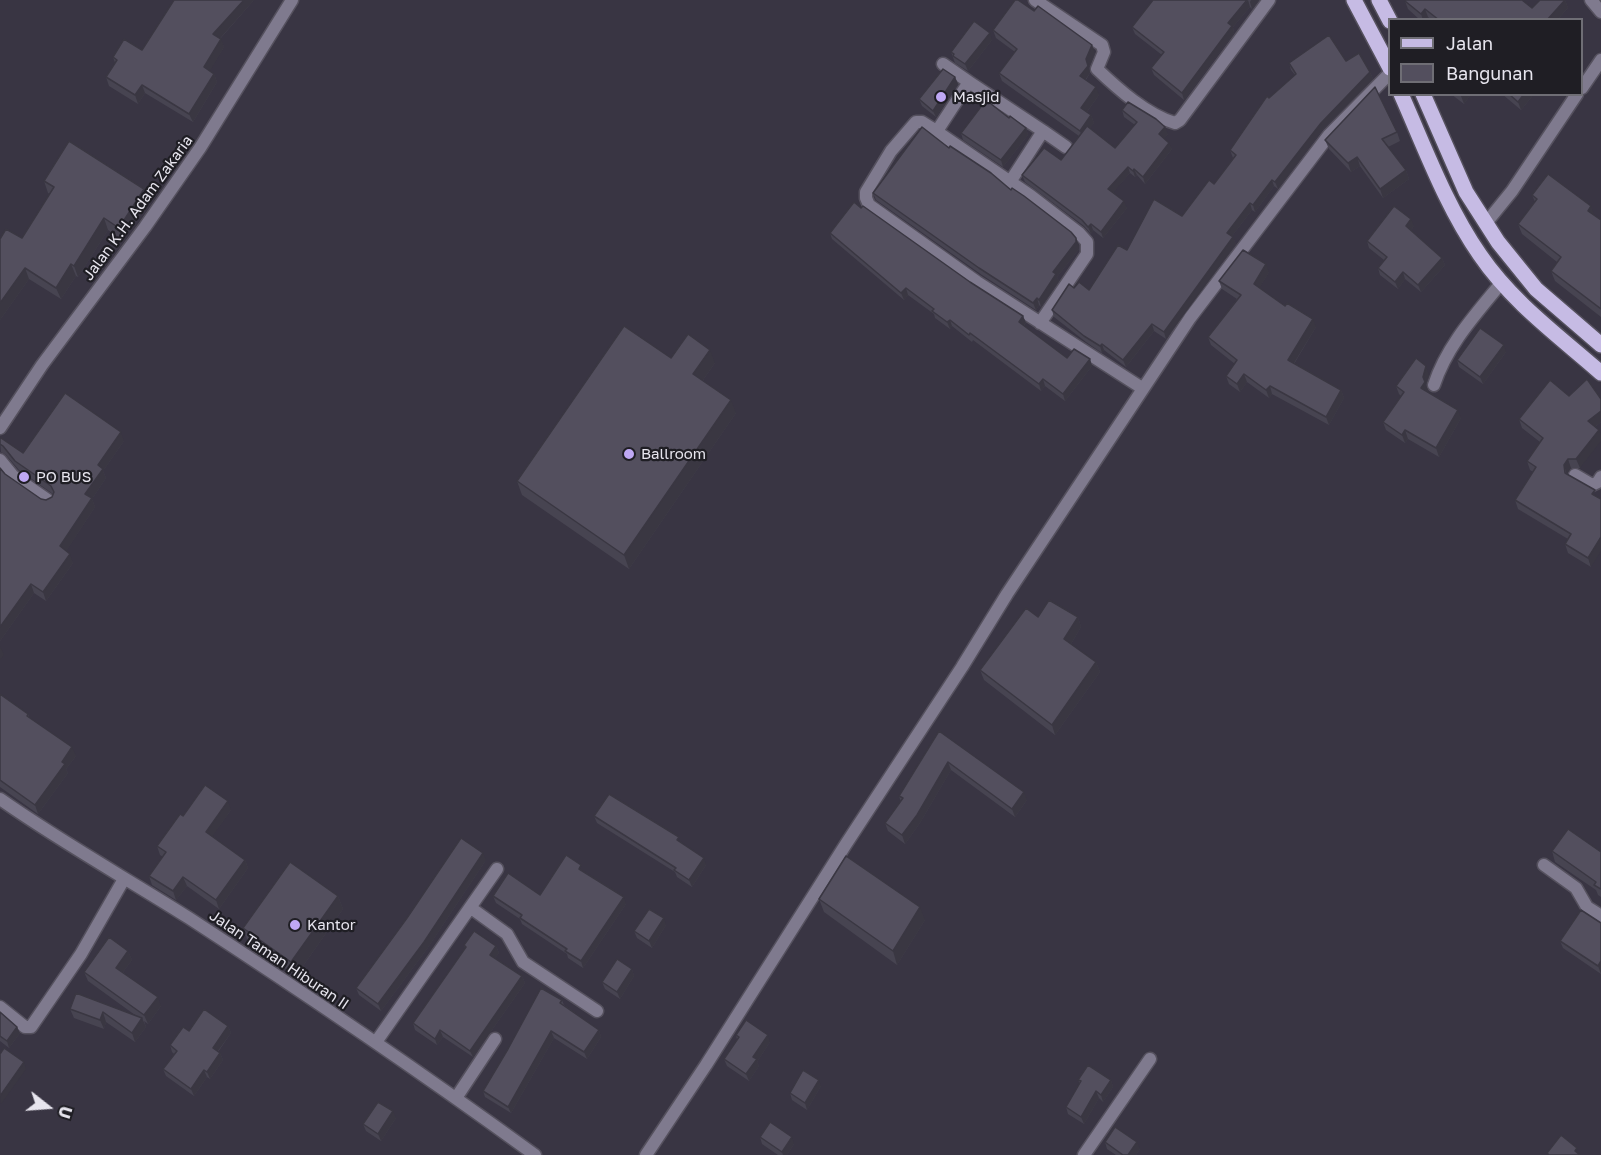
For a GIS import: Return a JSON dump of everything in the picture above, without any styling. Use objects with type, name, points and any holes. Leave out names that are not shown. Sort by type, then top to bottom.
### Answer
[{"type":"main road","points":[[1354,0],[1388,66]]},
{"type":"main road","points":[[1379,0],[1388,19]]},
{"type":"main road","points":[[1402,96],[1449,201],[1481,257],[1502,282],[1544,324],[1601,373]]},
{"type":"main road","points":[[1424,96],[1466,192],[1498,242],[1536,289],[1601,345]]},
{"type":"street","name":"Jalan K.H. Adam Zakaria","points":[[0,428],[42,365],[145,227],[200,148],[292,0]]},
{"type":"street","points":[[1035,0],[1102,45],[1104,52],[1097,69],[1153,112],[1175,123],[1180,120],[1269,0]]},
{"type":"street","points":[[1591,0],[1601,12]]},
{"type":"street","points":[[1583,85],[1601,60]]},
{"type":"street","points":[[942,64],[1066,147]]},
{"type":"street","points":[[646,1155],[1142,388],[1190,318],[1322,144],[1388,74]]},
{"type":"street","points":[[937,131],[969,82]]},
{"type":"street","points":[[1486,223],[1512,191],[1576,96]]},
{"type":"street","points":[[1040,322],[1082,262],[1088,248],[1087,242],[1079,233],[1010,182],[937,131],[922,122],[916,122],[891,152],[866,192],[867,202],[977,282],[1142,388]]},
{"type":"street","points":[[1010,182],[1043,131]]},
{"type":"street","points":[[1434,385],[1456,340],[1502,282]]},
{"type":"street","points":[[0,460],[13,476],[50,501]]},
{"type":"street","points":[[1575,475],[1592,485],[1601,477]]},
{"type":"street","name":"Jalan Taman Hiburan II","points":[[0,799],[53,835],[186,916],[376,1042],[535,1155]]},
{"type":"street","points":[[1544,865],[1576,888],[1587,907],[1601,916]]},
{"type":"street","points":[[376,1042],[497,869]]},
{"type":"street","points":[[0,1007],[25,1027],[31,1027],[81,954],[124,879]]},
{"type":"street","points":[[471,908],[507,934],[523,962],[597,1011]]},
{"type":"street","points":[[456,1098],[495,1039]]},
{"type":"street","points":[[1084,1155],[1150,1059]]},
{"type":"building","points":[[174,0],[244,0],[213,34],[221,39],[204,67],[214,74],[189,114],[142,85],[135,95],[106,77],[117,60],[113,57],[124,39],[142,50]]},
{"type":"building","points":[[1015,0],[1034,11],[1038,6],[1092,45],[1086,59],[1088,66],[1080,76],[1096,87],[1081,108],[1091,115],[1080,131],[999,73],[1017,49],[993,30]]},
{"type":"building","points":[[1153,0],[1247,0],[1228,23],[1232,26],[1182,93],[1151,68],[1164,52],[1132,27]]},
{"type":"building","points":[[1522,0],[1532,8],[1540,0],[1565,0],[1549,18],[1436,18],[1425,9],[1421,14],[1405,1]]},
{"type":"building","points":[[974,21],[990,33],[965,64],[951,52]]},
{"type":"building","points":[[1329,35],[1346,61],[1359,53],[1370,72],[1321,123],[1275,182],[1272,180],[1253,205],[1250,203],[1227,233],[1233,237],[1164,332],[1152,324],[1123,360],[1102,344],[1100,346],[1084,336],[1052,310],[1069,284],[1074,288],[1079,282],[1089,290],[1118,245],[1127,250],[1154,199],[1182,216],[1209,180],[1214,184],[1236,155],[1230,150],[1267,96],[1269,98],[1296,74],[1289,63]]},
{"type":"building","points":[[943,69],[955,77],[933,111],[919,99]]},
{"type":"building","points":[[1375,87],[1397,132],[1382,139],[1406,170],[1380,189],[1357,157],[1348,163],[1325,140]]},
{"type":"building","points":[[1511,96],[1522,96],[1518,102]]},
{"type":"building","points":[[986,100],[1026,128],[1001,160],[961,133]]},
{"type":"building","points":[[1128,102],[1165,127],[1159,134],[1169,143],[1143,177],[1128,167],[1108,189],[1124,201],[1101,232],[1091,224],[1088,227],[1022,175],[1044,148],[1061,160],[1087,126],[1115,148],[1137,122],[1122,110]]},
{"type":"building","points":[[922,127],[949,148],[950,146],[991,173],[1011,190],[1012,188],[1024,196],[1076,238],[1076,242],[1053,272],[1056,274],[1039,300],[1037,298],[1033,303],[873,193]]},
{"type":"building","points":[[69,141],[144,189],[119,228],[104,218],[74,266],[71,264],[56,288],[25,268],[0,303],[0,239],[6,229],[22,238],[54,187],[44,181]]},
{"type":"building","points":[[1548,174],[1591,206],[1588,211],[1601,220],[1601,309],[1551,271],[1561,257],[1518,224],[1537,199],[1532,195]]},
{"type":"building","points":[[854,202],[1023,316],[1019,322],[1067,358],[1074,349],[1090,359],[1063,394],[1043,379],[1039,384],[970,333],[969,335],[950,320],[947,322],[906,288],[901,293],[830,233]]},
{"type":"building","points":[[1394,206],[1411,219],[1406,226],[1442,258],[1418,285],[1403,272],[1395,282],[1378,268],[1387,257],[1367,241]]},
{"type":"building","points":[[1243,250],[1266,264],[1254,284],[1285,306],[1287,303],[1313,319],[1288,360],[1341,390],[1326,417],[1270,386],[1266,390],[1244,374],[1237,384],[1226,376],[1237,360],[1208,337],[1241,295],[1219,281]]},
{"type":"building","name":"Ballroom","points":[[624,326],[671,358],[688,334],[710,350],[693,374],[731,400],[624,555],[517,481]]},
{"type":"building","points":[[1480,328],[1504,345],[1480,377],[1457,360]]},
{"type":"building","points":[[1416,358],[1426,366],[1423,377],[1425,382],[1421,388],[1458,410],[1436,448],[1405,430],[1402,435],[1383,422],[1404,392],[1396,386]]},
{"type":"building","points":[[1587,379],[1601,399],[1601,411],[1588,421],[1599,430],[1576,459],[1568,459],[1564,465],[1565,473],[1595,490],[1592,494],[1601,499],[1601,537],[1588,558],[1565,544],[1571,534],[1515,500],[1536,467],[1527,461],[1543,438],[1519,419],[1550,380],[1569,396]]},
{"type":"building","points":[[65,393],[121,432],[98,465],[103,469],[85,494],[92,498],[60,546],[70,554],[43,592],[31,584],[0,627],[0,468],[41,499],[46,500],[52,497],[54,492],[51,486],[15,461],[0,444],[0,439],[23,453]]},
{"type":"building","points":[[1049,600],[1078,617],[1064,639],[1096,662],[1052,725],[980,670],[1026,608],[1038,617]]},
{"type":"building","points":[[0,694],[72,747],[62,762],[65,764],[35,805],[0,780]]},
{"type":"building","points":[[939,731],[1024,792],[1012,809],[948,762],[917,815],[902,835],[885,823],[903,798],[899,796]]},
{"type":"building","points":[[205,785],[228,801],[206,832],[245,860],[216,900],[183,877],[173,891],[149,876],[166,852],[157,846],[180,814],[183,816]]},
{"type":"building","points":[[609,794],[679,837],[677,840],[704,858],[689,880],[674,870],[676,868],[594,816]]},
{"type":"building","points":[[1568,829],[1601,852],[1601,889],[1594,885],[1596,882],[1552,851]]},
{"type":"building","points":[[461,838],[483,853],[424,942],[378,1004],[356,988]]},
{"type":"building","points":[[566,855],[581,865],[579,869],[624,897],[581,961],[520,918],[522,915],[493,896],[508,873],[540,895]]},
{"type":"building","points":[[846,856],[920,907],[893,951],[819,899]]},
{"type":"building","name":"Kantor","points":[[290,862],[338,896],[291,962],[243,928]]},
{"type":"building","points":[[649,909],[664,918],[649,941],[634,931]]},
{"type":"building","points":[[1581,910],[1601,923],[1601,961],[1598,966],[1560,941]]},
{"type":"building","points":[[474,931],[496,946],[490,955],[522,976],[470,1051],[440,1030],[435,1039],[413,1023],[466,947],[464,945]]},
{"type":"building","points":[[109,937],[128,951],[116,968],[158,997],[144,1015],[84,972]]},
{"type":"building","points":[[617,959],[632,969],[617,992],[602,982]]},
{"type":"building","points":[[541,988],[562,1000],[560,1003],[599,1030],[584,1052],[551,1031],[508,1107],[483,1091]]},
{"type":"building","points":[[76,993],[142,1018],[132,1033],[103,1012],[100,1020],[70,1009]]},
{"type":"building","points":[[204,1009],[228,1026],[213,1048],[220,1053],[191,1089],[163,1069],[177,1051],[170,1045],[183,1027],[189,1031]]},
{"type":"building","points":[[0,1012],[17,1027],[7,1041],[0,1036]]},
{"type":"building","points":[[746,1020],[768,1035],[753,1057],[757,1059],[746,1074],[724,1059],[739,1037],[736,1035]]},
{"type":"building","points":[[4,1048],[24,1062],[0,1096],[0,1054]]},
{"type":"building","points":[[1088,1065],[1111,1080],[1101,1095],[1096,1091],[1081,1117],[1066,1107],[1081,1081],[1078,1080]]},
{"type":"building","points":[[803,1070],[819,1080],[805,1103],[790,1093]]},
{"type":"building","points":[[378,1102],[393,1111],[378,1134],[363,1124]]},
{"type":"building","points":[[770,1122],[792,1137],[782,1152],[760,1137]]},
{"type":"building","points":[[1115,1127],[1137,1142],[1128,1155],[1123,1155],[1105,1142]]},
{"type":"building","points":[[1561,1135],[1577,1148],[1575,1151],[1580,1155],[1549,1155],[1547,1153]]},
{"type":"place","name":"Masjid","points":[[941,97]]},
{"type":"place","name":"Ballroom","points":[[629,454]]},
{"type":"place","name":"PO BUS","points":[[24,477]]},
{"type":"place","name":"Kantor","points":[[295,925]]}]
